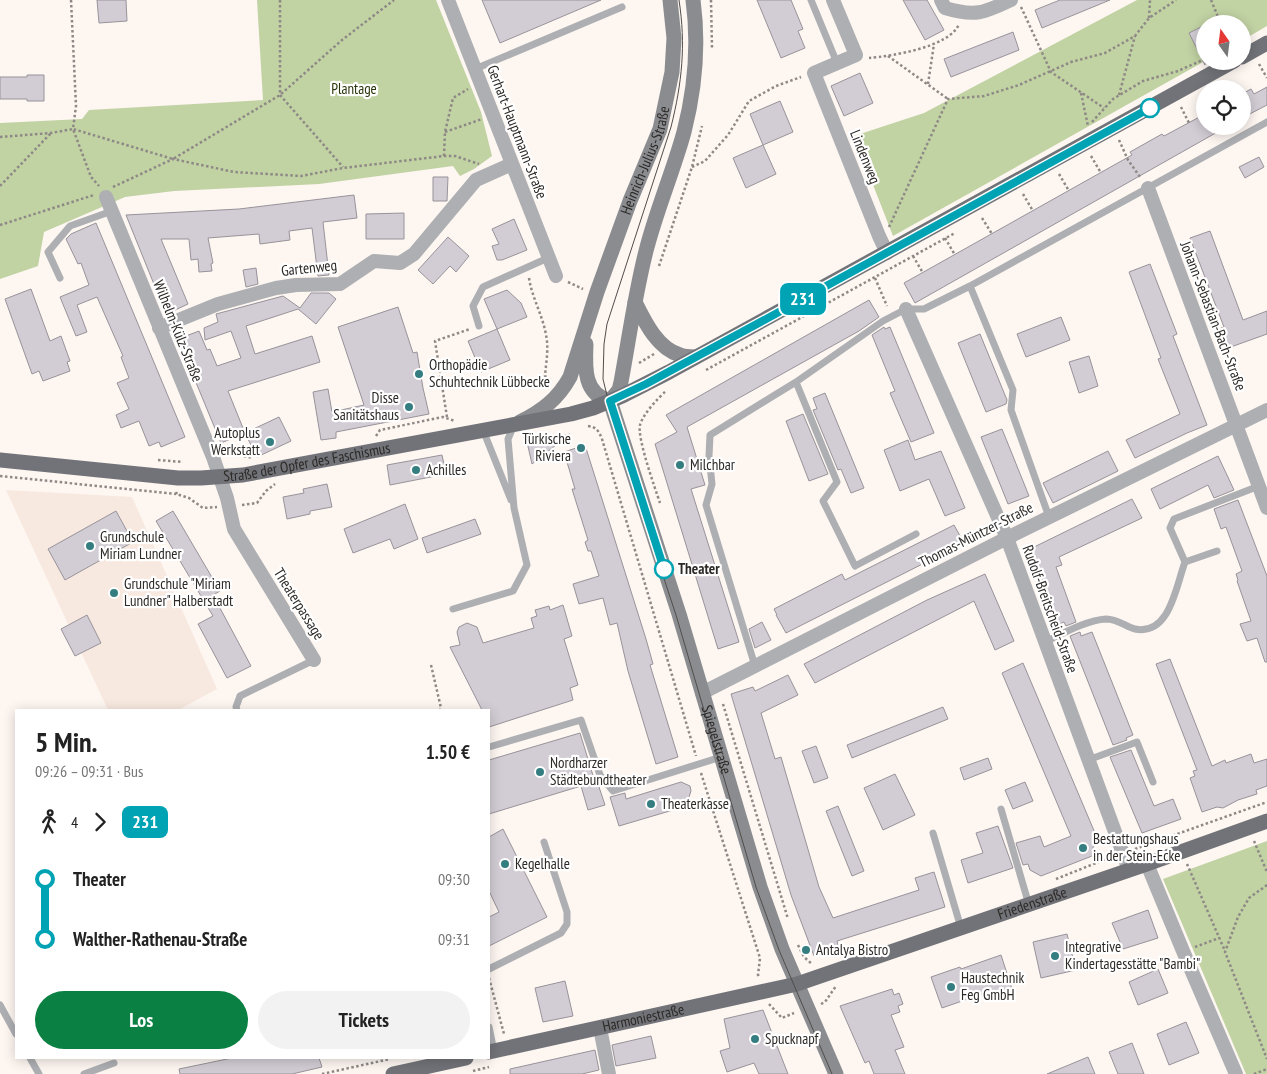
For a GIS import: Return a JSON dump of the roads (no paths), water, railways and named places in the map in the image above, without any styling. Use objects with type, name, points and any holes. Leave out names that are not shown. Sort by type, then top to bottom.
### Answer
[{"type":"main road","points":[[1251,52],[1267,43]]},
{"type":"main road","name":"Straße der Opfer des Faschismus","points":[[0,460],[178,478],[220,477],[258,472],[571,414],[610,401],[646,384],[696,357],[884,247],[1217,70]]},
{"type":"main road","name":"Friedenstraße","points":[[797,984],[1267,821]]},
{"type":"main road","name":"Harmoniestraße","points":[[491,1052],[797,984]]},
{"type":"main road","points":[[393,1074],[461,1059]]},
{"type":"street","name":"Gerhart-Hauptmann-Straße","points":[[448,0],[556,276]]},
{"type":"street","name":"Heinrich-Julius-Straße","points":[[514,425],[538,413],[551,403],[570,377],[630,201],[660,129],[672,72],[674,38],[670,0]]},
{"type":"street","name":"Heinrich-Julius-Straße","points":[[589,317],[585,358],[590,384],[594,393],[599,398],[610,401],[619,390],[646,251],[689,112],[696,56],[693,0]]},
{"type":"street","points":[[833,0],[856,55],[838,63]]},
{"type":"street","points":[[941,0],[945,8],[963,14],[981,13],[1011,0]]},
{"type":"street","name":"Lindenweg","points":[[838,63],[814,73],[884,247]]},
{"type":"street","name":"Gartenweg","points":[[159,328],[218,304],[276,288],[296,285],[340,284],[374,261],[400,262],[406,260],[414,254],[476,180],[512,164]]},
{"type":"street","name":"Johann-Sebastian-Bach-Straße","points":[[1148,188],[1267,508]]},
{"type":"street","name":"Wilhelm-Külz-Straße","points":[[105,194],[220,477]]},
{"type":"street","points":[[635,302],[650,330],[666,348],[680,356],[696,357]]},
{"type":"street","name":"Rudolf-Breitscheid-Straße","points":[[906,309],[1007,538],[1130,870]]},
{"type":"street","name":"Spiegelstraße","points":[[610,401],[679,614],[752,863],[782,949],[836,1074]]},
{"type":"street","name":"Thomas-Müntzer-Straße","points":[[702,693],[1007,538],[1267,410]]},
{"type":"street","name":"Theaterpassage","points":[[220,477],[232,523],[239,538],[314,660]]},
{"type":"street","points":[[1147,864],[1230,1072]]},
{"type":"street","points":[[600,1028],[609,1074]]},
{"type":"lane","points":[[811,0],[838,63]]},
{"type":"lane","points":[[478,75],[622,7]]},
{"type":"lane","points":[[755,666],[706,505],[712,484],[709,456],[710,435],[796,382],[883,321],[906,309],[924,309],[970,286],[1267,122]]},
{"type":"lane","points":[[60,278],[48,252],[70,226],[112,211]]},
{"type":"lane","points":[[478,326],[474,306],[483,287],[548,258]]},
{"type":"lane","points":[[970,286],[1013,390],[1011,410],[1049,517]]},
{"type":"lane","points":[[796,382],[837,482],[823,500],[855,566],[916,534]]},
{"type":"lane","points":[[453,609],[513,590],[527,565],[514,508],[508,440],[514,425]]},
{"type":"lane","points":[[483,430],[514,508]]},
{"type":"lane","points":[[1045,642],[1068,631],[1106,619],[1123,623],[1134,629],[1146,629],[1155,626],[1165,616],[1174,600],[1185,562],[1170,528],[1174,519],[1259,486]]},
{"type":"lane","points":[[1185,562],[1217,551]]},
{"type":"lane","name":"Theaterpassage","points":[[237,709],[240,696],[314,660]]},
{"type":"lane","points":[[490,747],[581,720],[600,775],[613,791],[721,757]]},
{"type":"lane","points":[[1088,760],[1137,742],[1152,782]]},
{"type":"lane","points":[[1001,809],[1029,905]]},
{"type":"lane","points":[[933,833],[961,928]]},
{"type":"lane","points":[[490,968],[560,933],[567,924],[567,912],[544,842]]},
{"type":"lane","points":[[0,1005],[15,1032]]},
{"type":"lane","points":[[31,1059],[40,1074]]},
{"type":"lane","points":[[84,1074],[114,1063]]},
{"type":"tram line","points":[[679,0],[682,64],[675,111],[607,324],[604,344],[603,379],[616,433],[676,615],[756,887],[779,950],[832,1074]]},
{"type":"place","name":"Orthopädie Schuhtechnik Lübbecke","points":[[419,374]]},
{"type":"place","name":"Disse Sanitätshaus","points":[[409,407]]},
{"type":"place","name":"Autoplus Werkstatt","points":[[270,442]]},
{"type":"place","name":"Türkische Riviera","points":[[581,448]]},
{"type":"place","name":"Milchbar","points":[[680,465]]},
{"type":"place","name":"Achilles","points":[[416,470]]},
{"type":"place","name":"Grundschule Miriam Lundner","points":[[90,546]]},
{"type":"place","name":"Theater","points":[[664,569]]},
{"type":"place","name":"Grundschule \"Miriam Lundner\" Halberstadt","points":[[114,593]]},
{"type":"place","name":"Nordharzer Städtebundtheater","points":[[540,772]]},
{"type":"place","name":"Theaterkasse","points":[[651,804]]},
{"type":"place","name":"Bestattungshaus in der Stein-Ecke","points":[[1083,848]]},
{"type":"place","name":"Kegelhalle","points":[[505,864]]},
{"type":"place","name":"Antalya Bistro","points":[[806,950]]},
{"type":"place","name":"Integrative Kindertagesstätte \"Bambi\"","points":[[1055,956]]},
{"type":"place","name":"Haustechnik Feg GmbH","points":[[951,987]]},
{"type":"place","name":"Spucknapf","points":[[755,1039]]},
{"type":"park label","name":"Plantage","points":[[354,89]]}]
